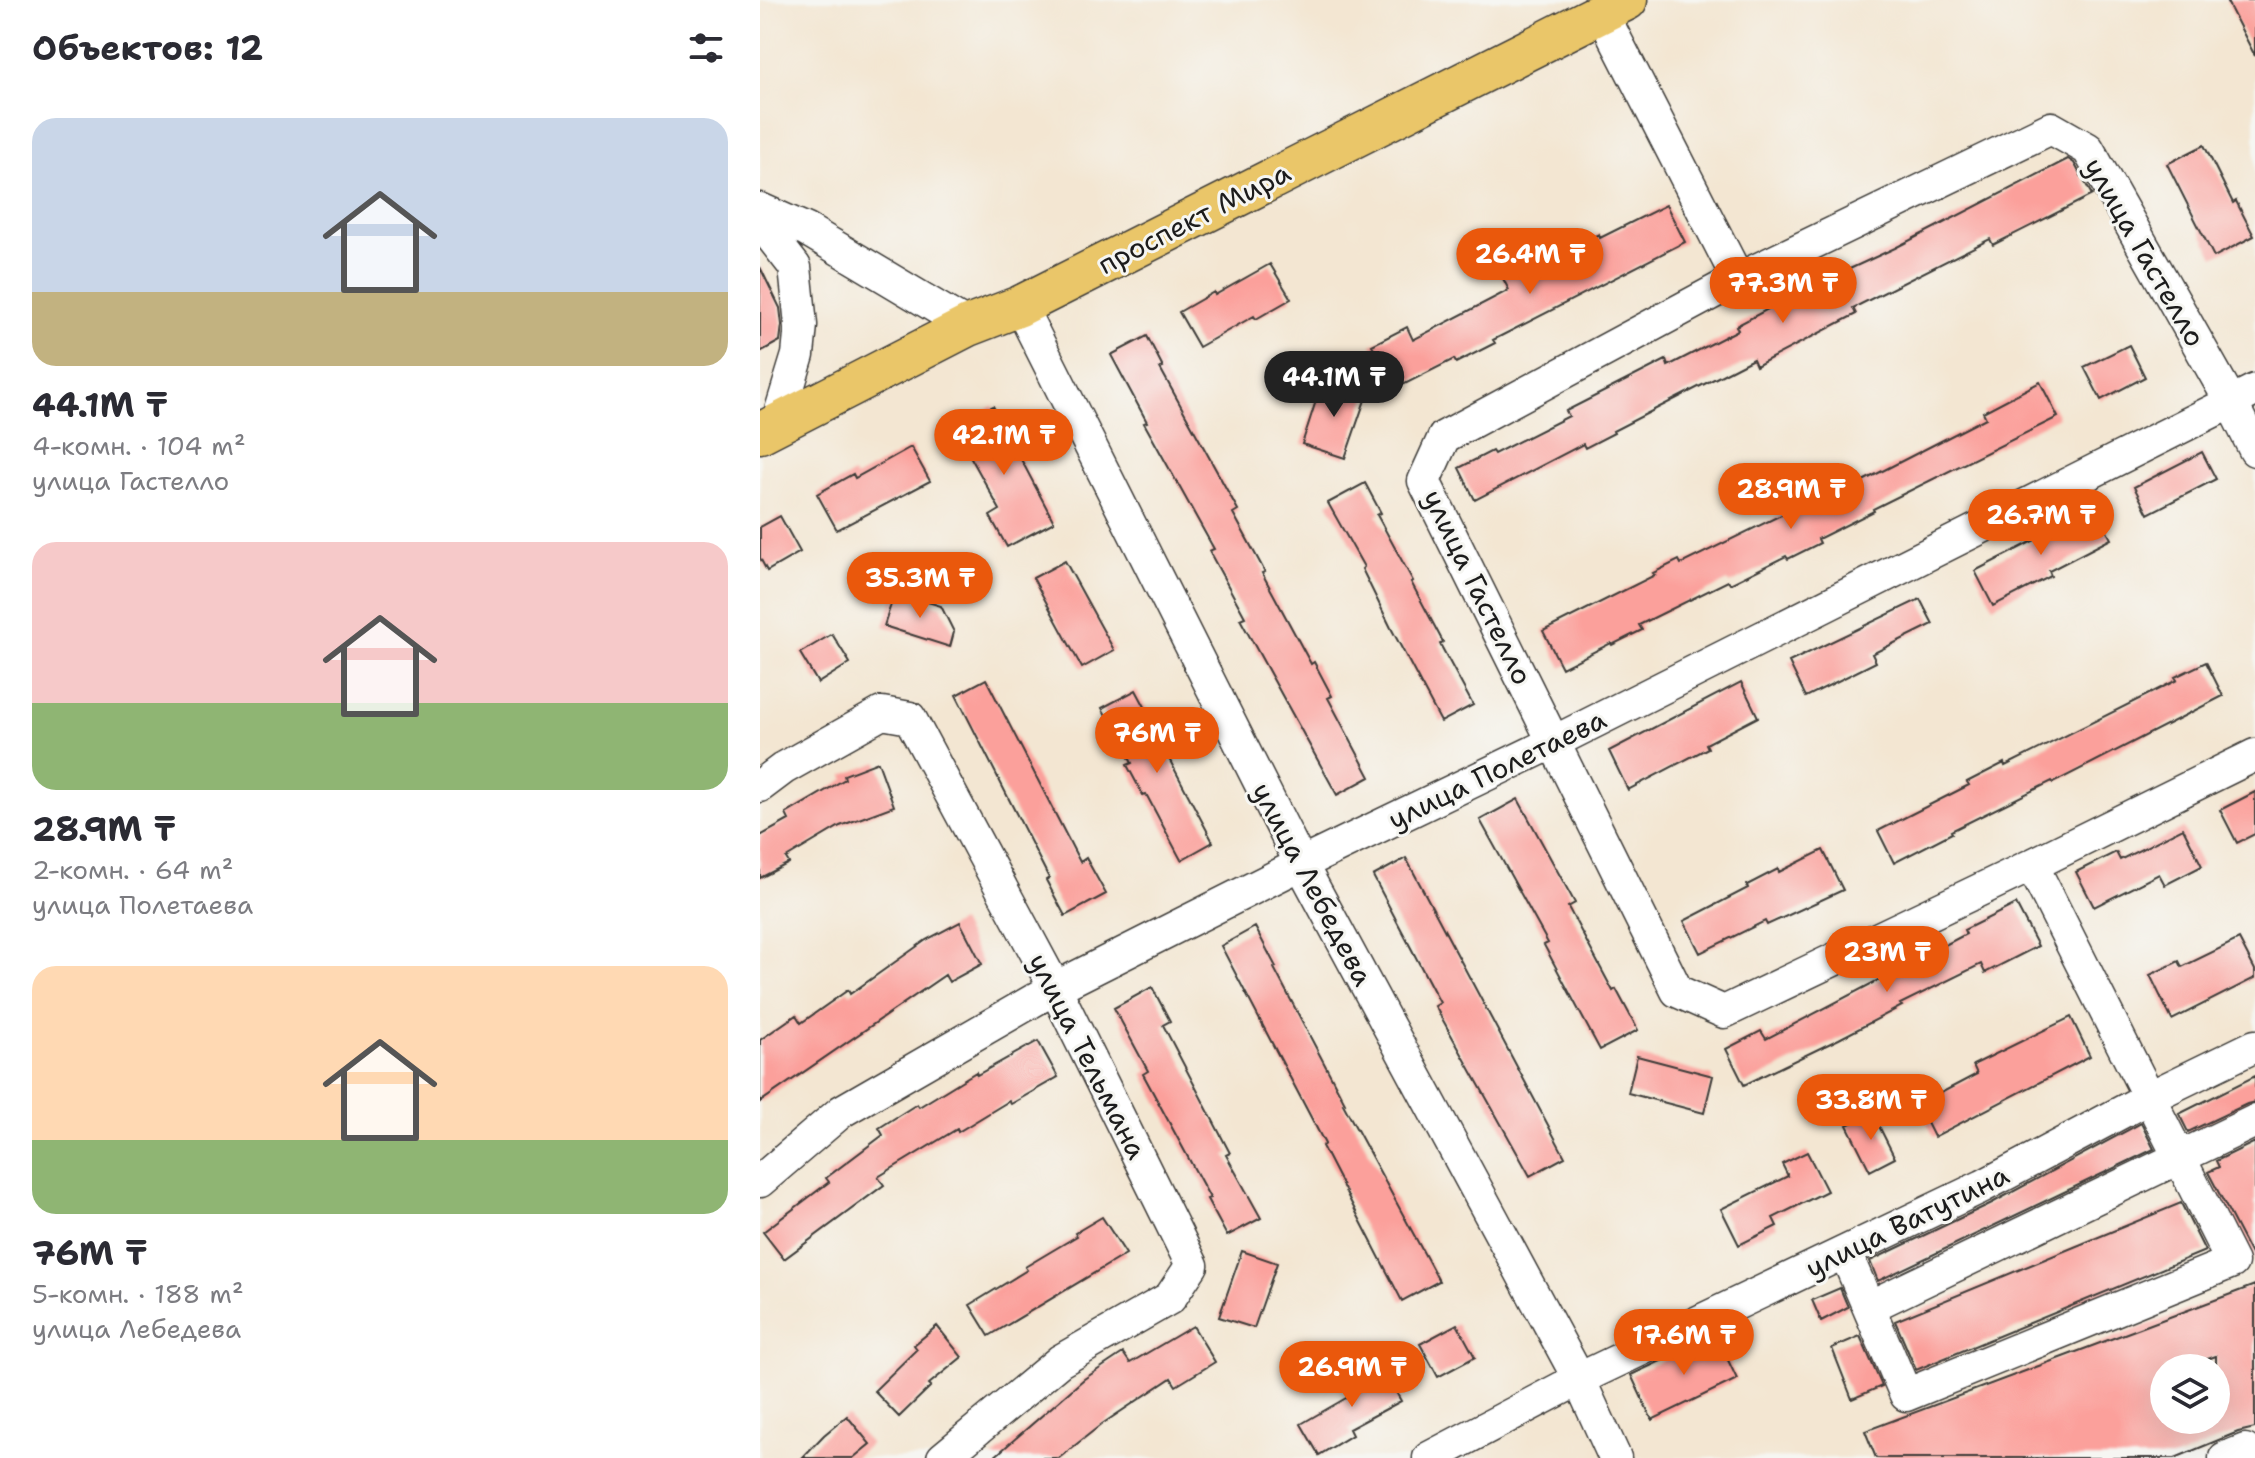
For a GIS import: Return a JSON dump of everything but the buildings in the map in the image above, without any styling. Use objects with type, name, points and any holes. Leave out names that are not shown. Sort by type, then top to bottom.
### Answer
[{"type":"main road","name":"проспект Мира","points":[[769,428],[968,326],[1020,306],[1614,7]]},
{"type":"street","points":[[1614,7],[1738,279]]},
{"type":"street","name":"улица Гастелло","points":[[2255,450],[2243,396],[2088,149],[2051,128],[1738,279],[1444,437],[1424,481],[1677,991],[1724,1012],[2255,755]]},
{"type":"street","points":[[760,209],[807,230],[968,326]]},
{"type":"street","points":[[760,222],[795,267],[801,325],[798,355],[769,428]]},
{"type":"street","name":"улица Лебедева","points":[[1020,306],[1301,864],[1579,1379],[1615,1458]]},
{"type":"street","name":"улица Полетаева","points":[[760,1181],[842,1111],[1055,988],[2243,396]]},
{"type":"street","name":"улица Тельмана","points":[[760,786],[784,768],[882,713],[910,718],[1055,988],[1192,1265],[1170,1298],[1060,1361],[943,1458]]},
{"type":"street","points":[[1845,1252],[1906,1395],[2232,1262],[2032,865]]},
{"type":"street","name":"улица Ватутина","points":[[1429,1458],[1579,1379],[1983,1186],[2150,1097],[2255,1046]]},
{"type":"street","points":[[1869,1307],[2255,1121]]},
{"type":"street","points":[[2225,1458],[2245,1450],[2247,1458]]}]
